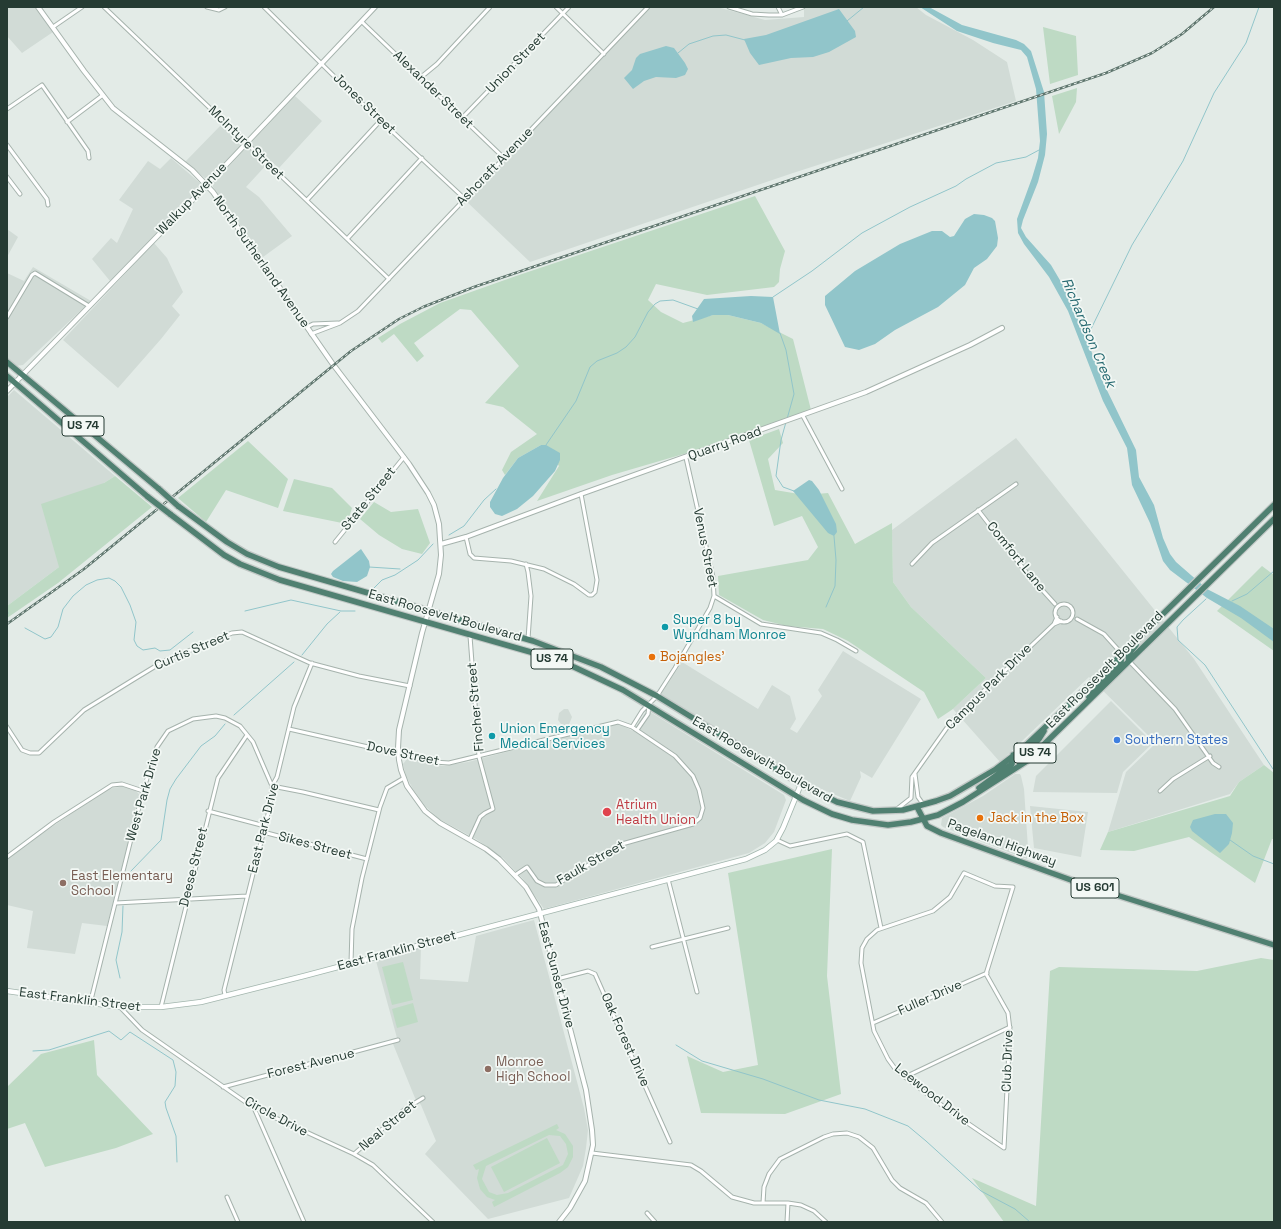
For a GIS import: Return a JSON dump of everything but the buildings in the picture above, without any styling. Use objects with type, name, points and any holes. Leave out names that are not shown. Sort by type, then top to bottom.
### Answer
[{"type":"highway","name":"US 74","points":[[7,362],[22,374]]},
{"type":"highway","name":"East Roosevelt Boulevard","points":[[22,374],[178,506],[246,554],[313,578],[528,639],[602,667],[657,696],[801,784],[849,806],[873,811],[894,810],[923,805],[956,792],[996,769],[1014,756],[1122,654],[1165,612],[1180,595],[1274,505]]},
{"type":"highway","name":"US 74","points":[[7,376],[14,383]]},
{"type":"highway","name":"East Roosevelt Boulevard","points":[[14,383],[148,497],[203,541],[240,564],[280,580],[402,614],[425,623],[470,636],[534,653],[574,667],[624,690],[796,796],[832,814],[852,820],[888,825],[938,815],[968,800],[1020,765],[1049,741],[1273,519]]},
{"type":"highway","points":[[1129,661],[1128,654],[1165,612]]},
{"type":"highway","points":[[1081,709],[1094,690],[1121,662],[1122,654]]},
{"type":"highway","points":[[1020,765],[1019,759],[1039,739],[1047,726]]},
{"type":"highway","points":[[968,800],[971,794],[1012,764],[1014,756]]},
{"type":"highway","name":"Pageland Highway","points":[[917,807],[927,826],[942,833],[1027,865],[1274,945]]},
{"type":"main road","points":[[777,840],[801,784]]},
{"type":"main road","name":"East Franklin Street","points":[[7,991],[90,1004],[134,1008],[161,1007],[201,1002],[746,859],[765,850],[777,840]]},
{"type":"street","name":"North Sutherland Avenue","points":[[38,7],[103,95],[120,115],[189,168],[206,185],[228,213],[311,334],[423,484],[434,505],[441,544]]},
{"type":"street","points":[[53,27],[82,7]]},
{"type":"street","name":"McIntyre Street","points":[[104,7],[389,279]]},
{"type":"street","points":[[207,7],[218,10],[225,7]]},
{"type":"street","name":"Jones Street","points":[[264,7],[381,120],[465,198]]},
{"type":"street","name":"Walkup Avenue","points":[[7,391],[375,7]]},
{"type":"street","points":[[420,78],[437,64],[490,7]]},
{"type":"street","points":[[556,7],[604,54]]},
{"type":"street","name":"Union Street","points":[[462,118],[569,7]]},
{"type":"street","name":"Ashcraft Avenue","points":[[311,334],[340,323],[358,311],[648,7]]},
{"type":"street","points":[[729,7],[752,14],[782,15],[803,7]]},
{"type":"street","points":[[778,7],[782,15]]},
{"type":"street","name":"Alexander Street","points":[[362,22],[504,158]]},
{"type":"street","points":[[7,109],[42,85],[88,151],[89,158]]},
{"type":"street","points":[[67,122],[103,95]]},
{"type":"street","points":[[306,200],[381,120]]},
{"type":"street","points":[[7,146],[47,199],[48,205]]},
{"type":"street","points":[[347,239],[422,158]]},
{"type":"street","points":[[7,177],[20,194]]},
{"type":"street","points":[[7,317],[32,275],[35,273],[89,306]]},
{"type":"street","points":[[307,328],[313,324],[340,323]]},
{"type":"street","name":"Quarry Road","points":[[441,544],[466,537],[581,494],[686,458],[866,392],[970,345],[1002,328]]},
{"type":"street","points":[[803,416],[842,489]]},
{"type":"street","name":"State Street","points":[[335,542],[404,457]]},
{"type":"street","name":"Venus Street","points":[[657,696],[710,608],[714,596],[713,577],[686,458]]},
{"type":"street","points":[[912,564],[932,543],[1016,484]]},
{"type":"street","points":[[466,537],[470,554],[474,558],[512,561],[526,564],[550,572],[574,584],[589,595],[592,595],[596,590],[597,580],[581,494]]},
{"type":"street","name":"Comfort Lane","points":[[978,510],[1026,572],[1055,604],[1057,609],[1056,617]]},
{"type":"street","name":"East Sunset Drive","points":[[441,544],[439,574],[428,611],[399,730],[398,754],[404,778],[413,795],[425,811],[440,823],[470,839],[499,858],[526,887],[540,913],[586,1090],[592,1130],[592,1153],[588,1172],[579,1193],[559,1222]]},
{"type":"street","points":[[526,564],[531,596],[528,639]]},
{"type":"street","points":[[714,596],[761,624],[821,634],[837,640],[856,651]]},
{"type":"street","name":"Comfort Lane","points":[[1055,604],[1062,605]]},
{"type":"street","points":[[1057,609],[1062,605],[1070,606],[1077,619],[1104,634],[1122,654]]},
{"type":"street","points":[[1071,619],[1073,614]]},
{"type":"street","points":[[1054,624],[1056,617],[1061,621],[1066,622],[1071,619],[1077,619]]},
{"type":"street","name":"Campus Park Drive","points":[[894,810],[905,804],[911,798],[910,783],[951,722],[1054,624],[1061,621]]},
{"type":"street","name":"Curtis Street","points":[[7,727],[22,750],[30,753],[39,753],[84,710],[164,661],[232,633],[247,633],[312,663],[359,676],[410,686]]},
{"type":"street","name":"Fincher Street","points":[[470,636],[480,757],[493,809],[485,812],[480,817],[470,839]]},
{"type":"street","points":[[1129,661],[1175,709],[1210,756],[1213,763],[1219,767]]},
{"type":"street","name":"East Park Drive","points":[[225,995],[224,990],[270,806],[272,786],[277,777],[296,701],[312,663]]},
{"type":"street","points":[[632,727],[642,711],[649,706],[657,696]]},
{"type":"street","points":[[637,730],[648,714],[649,706]]},
{"type":"street","name":"West Park Drive","points":[[90,1004],[143,791],[161,740],[168,731],[186,721],[201,717],[225,718],[240,726],[253,742],[272,786]]},
{"type":"street","name":"Dove Street","points":[[289,730],[444,763],[480,757],[613,722],[624,723],[637,730]]},
{"type":"street","name":"Faulk Street","points":[[514,875],[527,868],[535,879],[542,884],[559,884],[622,844],[686,827],[699,820],[703,811],[703,804],[698,786],[690,772],[675,756],[637,730]]},
{"type":"street","name":"Deese Street","points":[[161,1007],[208,811],[218,778],[247,735]]},
{"type":"street","points":[[1160,791],[1173,779],[1210,756]]},
{"type":"street","points":[[915,774],[918,797],[923,805]]},
{"type":"street","points":[[351,963],[352,929],[379,810],[387,788],[404,778]]},
{"type":"street","points":[[7,857],[54,822],[112,785],[122,784],[143,791]]},
{"type":"street","points":[[272,786],[296,790],[379,810]]},
{"type":"street","name":"Sikes Street","points":[[208,811],[265,826]]},
{"type":"street","name":"Sikes Street","points":[[263,832],[367,859]]},
{"type":"street","points":[[777,840],[790,846],[847,834],[863,842],[882,928]]},
{"type":"street","name":"Leewood Drive","points":[[987,973],[1013,887],[995,886],[964,874],[950,897],[943,904],[921,916],[882,928],[867,939],[862,948],[861,963],[872,1023],[888,1059],[905,1077],[1004,1148]]},
{"type":"street","points":[[668,879],[682,940],[697,992]]},
{"type":"street","points":[[116,903],[247,896]]},
{"type":"street","points":[[652,948],[728,928]]},
{"type":"street","name":"Oak Forest Drive","points":[[557,979],[588,971],[596,976],[670,1142]]},
{"type":"street","name":"Fuller Drive","points":[[872,1023],[987,973]]},
{"type":"street","name":"Club Drive","points":[[987,973],[1008,1013],[1010,1027],[1004,1148]]},
{"type":"street","name":"Circle Drive","points":[[120,1007],[142,1030],[254,1108],[354,1154],[373,1165],[433,1222]]},
{"type":"street","points":[[905,1077],[1010,1027]]},
{"type":"street","name":"Forest Avenue","points":[[223,1087],[398,1040]]},
{"type":"street","name":"Neal Street","points":[[354,1154],[405,1109],[423,1098]]},
{"type":"street","points":[[254,1108],[304,1222]]},
{"type":"street","points":[[763,1203],[764,1188],[768,1174],[780,1160],[824,1137],[833,1134],[847,1133],[859,1137],[873,1148],[892,1180],[900,1188],[926,1203],[942,1222]]},
{"type":"street","points":[[592,1153],[691,1165],[701,1171],[732,1197],[745,1202],[788,1203],[810,1208],[826,1222]]},
{"type":"street","points":[[227,1197],[238,1222]]},
{"type":"street","points":[[787,1222],[788,1203]]},
{"type":"street","points":[[647,1213],[655,1222]]},
{"type":"shaded area","points":[[7,7],[35,7],[53,32],[22,53],[7,36]]},
{"type":"shaded area","points":[[646,7],[717,7],[765,20],[804,17],[804,7],[916,7],[926,15],[973,40],[1007,62],[1016,101],[793,173],[530,262],[466,201]]},
{"type":"shaded area","points":[[295,96],[322,121],[279,168],[272,162],[269,162],[246,187],[259,197],[292,236],[263,257],[213,187],[213,183]]},
{"type":"shaded area","points":[[221,125],[242,145],[209,178],[205,178],[185,162]]},
{"type":"shaded area","points":[[171,158],[200,183],[198,191],[110,281],[92,259],[111,238],[117,243],[133,209],[119,200],[148,161],[160,169]]},
{"type":"shaded area","points":[[7,229],[18,237],[7,257]]},
{"type":"shaded area","points":[[154,243],[167,258],[183,292],[172,306],[180,315],[118,388],[63,340]]},
{"type":"shaded area","points":[[33,267],[91,301],[23,365],[16,366],[7,359],[7,273],[24,281]]},
{"type":"shaded area","points":[[14,390],[115,476],[104,483],[59,567],[7,606],[7,397]]},
{"type":"shaded area","points":[[1016,438],[1194,659],[1264,765],[1239,782],[1230,794],[1108,832],[1126,772],[1156,743],[1089,677],[1000,762],[953,709],[986,678],[911,607],[893,582],[892,530]]},
{"type":"shaded area","points":[[843,651],[921,699],[872,778],[860,771],[861,777],[850,801],[812,785],[730,737],[661,694],[682,662],[758,709],[772,685],[790,696],[796,719],[790,729],[797,733],[822,696],[818,690]]},
{"type":"shaded area","points":[[1111,701],[1153,743],[1123,772],[1117,793],[1033,792],[1036,776]]},
{"type":"shaded area","points":[[564,709],[568,709],[572,717],[568,727],[561,724],[558,720],[559,713]]},
{"type":"shaded area","name":"Atrium Health Union","points":[[647,710],[784,795],[786,800],[774,832],[765,843],[749,853],[544,909],[523,879],[503,858],[476,839],[439,819],[425,806],[406,776],[403,764],[407,759],[443,766],[468,762],[617,723],[633,731]]},
{"type":"shaded area","points":[[1015,774],[1020,774],[1024,789],[1028,848],[1027,859],[941,825],[942,818],[983,796]]},
{"type":"shaded area","name":"East Elementary School","points":[[125,786],[139,794],[139,800],[107,926],[82,923],[75,954],[27,948],[33,911],[7,905],[7,860],[25,845],[108,789]]},
{"type":"shaded area","points":[[1030,806],[1088,812],[1081,857],[1034,848]]},
{"type":"shaded area","name":"Monroe High School","points":[[534,920],[584,1108],[588,1130],[586,1148],[583,1166],[569,1198],[488,1219],[425,1154],[436,1141],[421,1105],[415,1098],[391,1039],[397,1038],[376,961],[421,946],[420,979],[468,982],[476,936]]},
{"type":"green space","points":[[1043,27],[1076,36],[1078,75],[1050,84]]},
{"type":"green space","points":[[1077,88],[1076,102],[1059,134],[1052,96]]},
{"type":"green space","points":[[755,196],[785,251],[780,269],[779,282],[774,287],[707,295],[656,284],[648,300],[661,312],[683,323],[713,315],[728,315],[761,323],[793,339],[811,410],[728,441],[612,475],[537,501],[559,466],[541,445],[518,458],[505,475],[502,470],[511,452],[537,434],[503,407],[485,403],[519,366],[471,310],[460,309],[414,343],[424,356],[417,362],[394,334],[382,343],[378,338],[400,324],[440,303]]},
{"type":"green space","points":[[779,429],[783,443],[768,459],[775,490],[805,495],[828,493],[855,544],[892,523],[893,582],[911,607],[986,678],[953,709],[938,719],[924,692],[848,641],[823,629],[787,626],[763,620],[719,595],[718,576],[808,560],[818,547],[802,516],[774,526],[749,440]]},
{"type":"green space","points":[[248,441],[288,479],[278,508],[226,490],[206,522],[178,498]]},
{"type":"green space","points":[[115,476],[152,507],[58,583],[7,618],[7,606],[59,567],[41,504],[104,483]]},
{"type":"green space","points":[[294,479],[332,488],[352,508],[347,524],[283,511]]},
{"type":"green space","points":[[374,502],[391,512],[418,509],[430,543],[422,554],[402,549],[379,535],[360,519]]},
{"type":"green space","points":[[1262,566],[1274,575],[1274,651],[1217,611]]},
{"type":"green space","points":[[1264,765],[1274,773],[1274,839],[1272,839],[1255,883],[1189,837],[1134,851],[1100,850],[1108,832],[1230,796],[1239,782]]},
{"type":"green space","points":[[832,849],[827,976],[841,1094],[785,1114],[701,1113],[687,1056],[723,1072],[758,1065],[728,873]]},
{"type":"green space","points":[[1261,958],[1274,960],[1274,1222],[1004,1222],[972,1178],[1036,1206],[1050,971],[1059,967],[1197,971]]},
{"type":"green space","points":[[403,962],[413,1000],[392,1005],[382,967]]},
{"type":"green space","points":[[413,1003],[418,1022],[397,1028],[392,1009]]},
{"type":"green space","points":[[94,1040],[97,1075],[153,1134],[116,1148],[45,1167],[25,1123],[7,1129],[7,1087],[41,1054]]},
{"type":"green space","points":[[557,1124],[559,1128],[556,1130],[565,1134],[573,1146],[573,1157],[568,1167],[560,1173],[494,1207],[492,1202],[495,1200],[487,1197],[480,1189],[477,1178],[479,1169],[476,1170],[473,1165]],"holes":[[[549,1135],[560,1136],[566,1144],[568,1154],[563,1165],[508,1193],[497,1195],[489,1192],[482,1179],[486,1166]]]},
{"type":"green space","points":[[547,1138],[560,1163],[504,1192],[491,1167]]},
{"type":"water","points":[[920,7],[929,7],[962,25],[1016,40],[1024,44],[1031,51],[1044,92],[1047,134],[1045,155],[1038,182],[1021,228],[1026,237],[1051,265],[1064,287],[1089,345],[1102,380],[1136,450],[1139,477],[1154,505],[1163,538],[1170,554],[1176,562],[1207,589],[1240,606],[1274,629],[1274,642],[1241,618],[1207,598],[1170,570],[1163,561],[1150,523],[1132,485],[1127,448],[1103,401],[1068,311],[1049,277],[1024,244],[1018,233],[1017,219],[1038,158],[1040,141],[1036,89],[1027,57],[1021,50],[993,43],[957,31]]},
{"type":"water","points":[[839,9],[855,31],[856,37],[829,52],[813,57],[791,58],[759,65],[750,53],[744,39],[766,35]]},
{"type":"water","points":[[666,46],[674,48],[685,63],[688,69],[685,75],[676,78],[656,77],[644,81],[633,89],[624,78],[632,70],[636,58],[640,54]]},
{"type":"water","points":[[974,214],[984,215],[995,221],[998,238],[997,246],[987,259],[974,268],[965,285],[938,307],[895,330],[875,344],[859,350],[845,347],[825,305],[825,296],[855,271],[900,244],[932,231],[942,231],[950,237],[954,236],[965,219]]},
{"type":"water","points":[[751,296],[773,297],[780,334],[761,323],[728,315],[713,315],[693,322],[692,316],[704,299]]},
{"type":"water","points":[[541,445],[546,445],[560,453],[560,460],[555,471],[533,496],[517,509],[502,516],[495,514],[490,507],[490,502],[503,478],[518,458]]},
{"type":"water","points":[[809,480],[812,481],[819,490],[836,524],[837,532],[834,536],[828,533],[793,491]]},
{"type":"water","points":[[361,549],[369,561],[370,567],[367,576],[357,582],[343,581],[333,577],[331,574],[333,571]]},
{"type":"water","points":[[1215,814],[1226,814],[1233,823],[1229,844],[1220,853],[1192,831],[1190,827],[1193,820]]},
{"type":"waterway","points":[[847,21],[864,7]]},
{"type":"waterway","name":"Richardson Creek","points":[[1083,331],[1090,331],[1132,245],[1183,161],[1214,93],[1246,43],[1259,7]]},
{"type":"waterway","points":[[678,53],[689,44],[713,36],[726,35],[745,40]]},
{"type":"waterway","points":[[773,297],[812,271],[862,233],[910,207],[956,186],[996,163],[1026,157],[1039,150]]},
{"type":"waterway","points":[[546,445],[576,401],[590,367],[597,361],[617,353],[626,347],[635,337],[648,312],[655,304],[660,301],[673,300],[698,309]]},
{"type":"waterway","points":[[780,333],[786,350],[794,394],[787,419]]},
{"type":"waterway","points":[[786,422],[781,440],[776,476],[783,487],[794,491]]},
{"type":"waterway","points":[[449,535],[464,526],[484,500],[496,489]]},
{"type":"waterway","points":[[826,607],[835,586],[836,560],[834,536]]},
{"type":"waterway","points":[[374,588],[382,580],[395,575],[418,560],[433,544]]},
{"type":"waterway","points":[[369,567],[400,569]]},
{"type":"waterway","points":[[1232,601],[1247,594],[1274,571]]},
{"type":"waterway","points":[[25,628],[45,639],[51,637],[58,627],[63,609],[73,596],[86,585],[97,580],[109,578],[121,587],[130,605],[136,622],[134,640],[137,646],[143,650],[155,648],[160,651],[170,650],[193,632]]},
{"type":"waterway","points":[[1206,599],[1177,627],[1178,640],[1205,665],[1273,769]]},
{"type":"waterway","points":[[245,611],[291,600],[341,611],[355,611]]},
{"type":"waterway","points":[[302,655],[327,624],[340,612]]},
{"type":"waterway","points":[[234,715],[294,662]]},
{"type":"waterway","points":[[131,871],[161,840],[167,800],[170,789],[176,779],[201,746],[215,736],[225,724]]},
{"type":"waterway","points":[[1230,840],[1253,856],[1274,864]]},
{"type":"waterway","points":[[120,978],[116,960],[122,932],[123,906]]},
{"type":"waterway","points":[[33,1051],[49,1050],[109,1031],[121,1040],[130,1032],[173,1060],[176,1072],[175,1086],[165,1102],[176,1136],[177,1162]]},
{"type":"waterway","points":[[676,1045],[702,1061],[763,1079],[819,1100],[865,1109],[908,1126],[981,1191],[1015,1209],[1030,1222]]},
{"type":"railway","points":[[7,624],[84,569],[351,351],[399,319],[423,307],[474,287],[1106,73],[1152,53],[1182,34],[1214,7]]},
{"type":"place","name":"Super 8 by Wyndham Monroe","points":[[665,627]]},
{"type":"place","name":"Bojangles'","points":[[652,657]]},
{"type":"place","name":"Union Emergency Medical Services","points":[[492,736]]},
{"type":"place","name":"Southern States","points":[[1117,740]]},
{"type":"place","name":"Atrium Health Union","points":[[607,812]]},
{"type":"place","name":"Jack in the Box","points":[[980,818]]},
{"type":"place","name":"East Elementary School","points":[[63,883]]},
{"type":"place","name":"Monroe High School","points":[[488,1069]]}]
